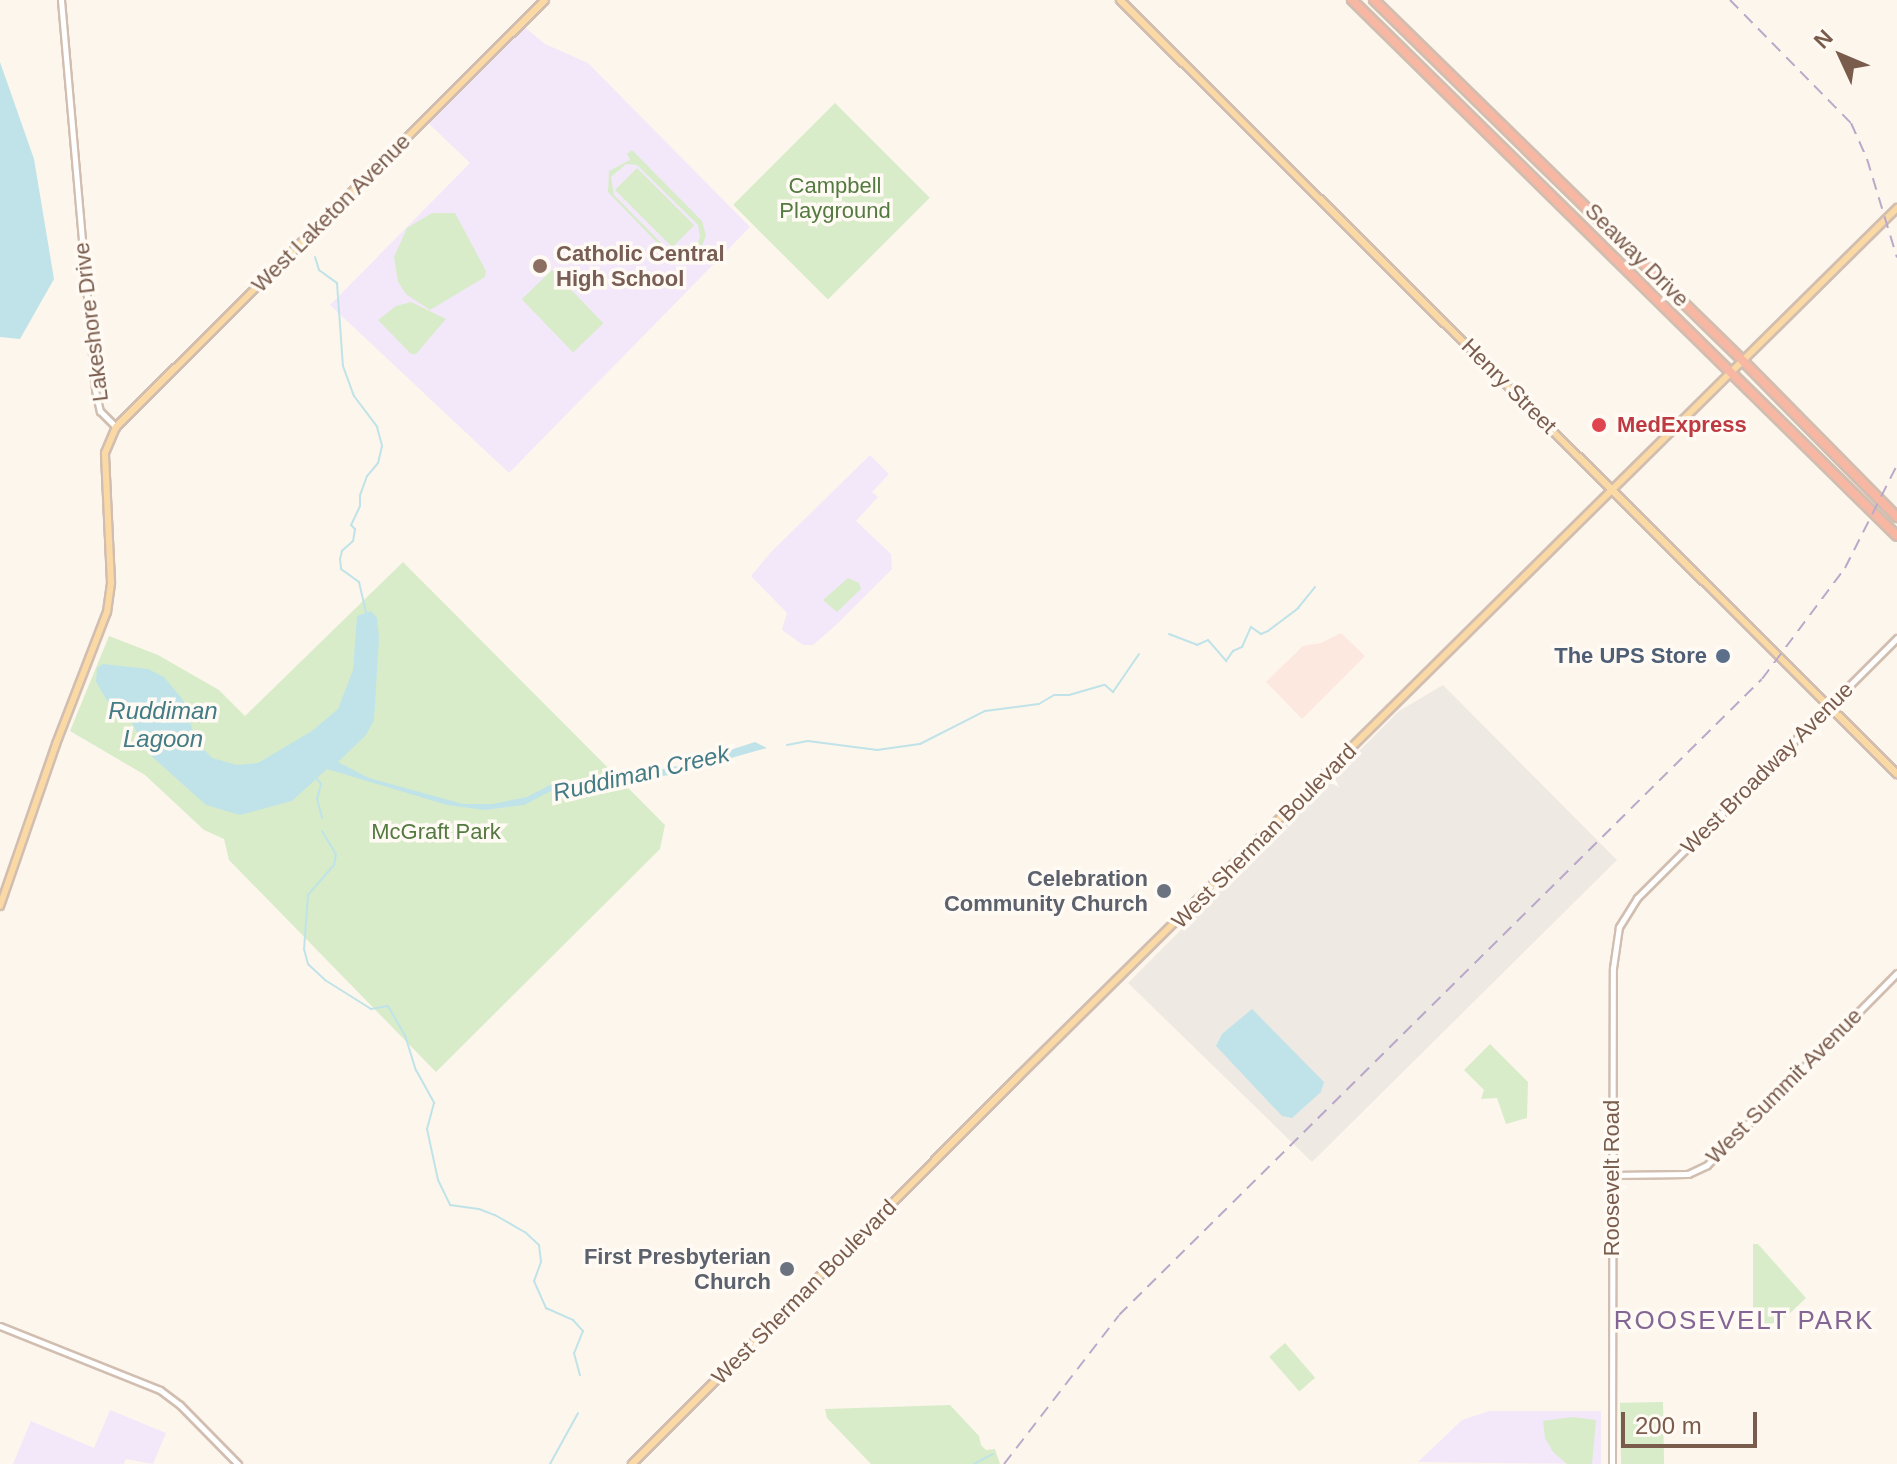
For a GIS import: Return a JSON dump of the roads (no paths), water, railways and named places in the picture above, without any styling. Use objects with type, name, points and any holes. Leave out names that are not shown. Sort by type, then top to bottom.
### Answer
[{"type":"highway","points":[[1355,0],[1403,43],[1412,44],[1411,36]]},
{"type":"highway","name":"Seaway Drive","points":[[1355,0],[1897,536]]},
{"type":"highway","name":"Seaway Drive","points":[[1374,0],[1897,517]]},
{"type":"highway","points":[[1663,306],[1665,296],[1673,298],[1729,353],[1741,360]]},
{"type":"highway","points":[[1740,381],[1749,384],[1805,438],[1811,435],[1809,428]]},
{"type":"main road","name":"West Laketon Avenue","points":[[116,427],[545,0]]},
{"type":"main road","name":"Henry Street","points":[[1120,0],[1897,774]]},
{"type":"main road","name":"West Sherman Boulevard","points":[[632,1464],[1019,1076],[1897,208]]},
{"type":"main road","name":"Lakeshore Drive","points":[[0,906],[56,744],[107,612],[111,582],[105,453],[116,427]]},
{"type":"street","name":"Lakeshore Drive","points":[[61,0],[95,390],[100,411],[116,427]]},
{"type":"street","name":"West Broadway Avenue","points":[[1637,898],[1897,638]]},
{"type":"street","name":"Roosevelt Road","points":[[1612,1464],[1613,956],[1619,927],[1637,898]]},
{"type":"street","name":"West Summit Avenue","points":[[1612,1175],[1688,1174],[1707,1165],[1897,973]]},
{"type":"street","points":[[0,1326],[160,1390],[180,1405],[238,1464]]},
{"type":"water","points":[[0,62],[34,159],[54,279],[20,339],[0,337]]},
{"type":"water","name":"Ruddiman Lagoon","points":[[371,611],[377,618],[379,638],[374,720],[366,735],[338,762],[369,778],[463,804],[492,804],[527,797],[552,784],[634,775],[687,764],[755,742],[767,748],[670,775],[553,790],[524,805],[485,810],[447,805],[327,769],[292,801],[240,815],[206,805],[149,754],[132,723],[108,702],[96,682],[97,668],[103,664],[148,669],[164,677],[183,700],[196,741],[212,758],[237,765],[258,763],[312,731],[338,709],[353,670],[357,616]]},
{"type":"water","points":[[1252,1009],[1324,1082],[1321,1092],[1292,1118],[1282,1116],[1216,1046],[1222,1034]]},
{"type":"waterway","points":[[315,257],[319,270],[337,283],[343,366],[354,396],[377,427],[382,446],[378,463],[367,476],[360,495],[360,506],[351,525],[355,529],[353,541],[342,551],[340,559],[341,569],[359,582],[366,613]]},
{"type":"waterway","name":"Ruddiman Creek","points":[[1169,634],[1197,645],[1208,640],[1226,661],[1233,651],[1242,647],[1251,627],[1261,634],[1268,631],[1298,608],[1315,587]]},
{"type":"waterway","name":"Ruddiman Creek","points":[[787,745],[808,741],[877,750],[920,744],[985,711],[1039,704],[1054,695],[1069,695],[1105,685],[1113,692],[1139,654]]},
{"type":"waterway","points":[[316,778],[321,784],[317,799],[322,818]]},
{"type":"waterway","points":[[322,831],[336,854],[334,865],[308,895],[304,949],[308,964],[325,980],[371,1009],[388,1006],[405,1035],[416,1070],[434,1103],[427,1129],[438,1180],[450,1205],[495,1215],[525,1232],[539,1245],[541,1262],[534,1281],[546,1308],[573,1320],[583,1331],[574,1353],[580,1375]]},
{"type":"waterway","points":[[550,1464],[578,1413]]},
{"type":"waterway","points":[[974,1464],[993,1454]]},
{"type":"railway","points":[[1730,0],[1851,123],[1867,159],[1897,258]]},
{"type":"railway","points":[[1004,1464],[1119,1315],[1762,679],[1845,568],[1897,465]]},
{"type":"place","name":"Catholic Central High School","points":[[540,266]]},
{"type":"place","name":"MedExpress","points":[[1599,425]]},
{"type":"place","name":"The UPS Store","points":[[1723,656]]},
{"type":"place","name":"Celebration Community Church","points":[[1164,891]]},
{"type":"place","name":"First Presbyterian Church","points":[[787,1269]]},
{"type":"district","name":"ROOSEVELT PARK","points":[[1744,1321]]},
{"type":"park label","name":"Campbell Playground","points":[[835,198]]},
{"type":"park label","name":"McGraft Park","points":[[436,832]]}]
